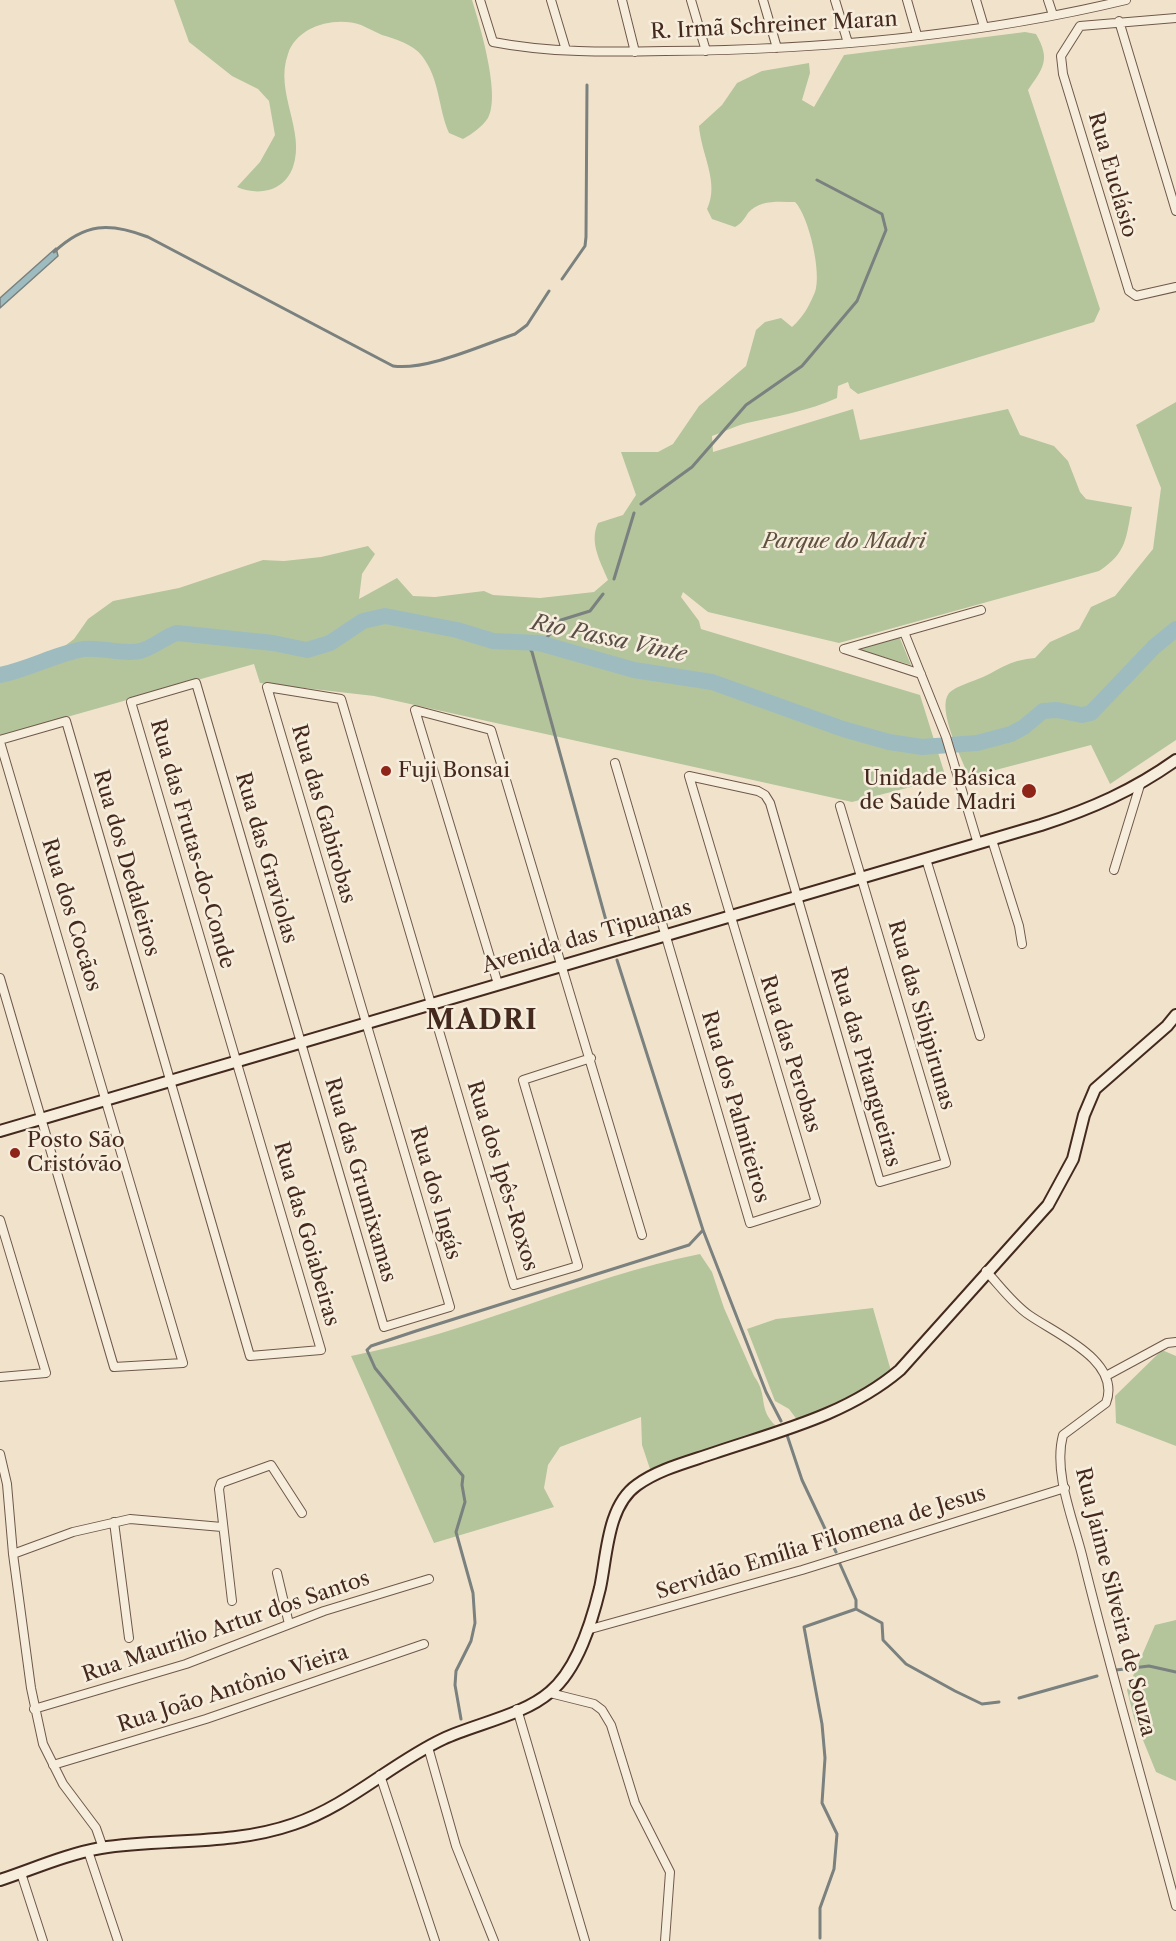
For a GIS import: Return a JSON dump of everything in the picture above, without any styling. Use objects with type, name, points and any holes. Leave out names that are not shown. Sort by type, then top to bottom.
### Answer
[{"type":"main road","name":"Avenida das Tipuanas","points":[[0,1131],[992,840],[1076,813],[1140,785],[1176,759]]},
{"type":"main road","points":[[0,1880],[103,1848],[214,1840],[274,1830],[315,1815],[428,1747],[517,1709],[550,1692],[573,1659],[587,1630],[600,1589],[613,1524],[630,1490],[648,1478],[675,1467],[840,1409],[879,1388],[919,1351],[986,1271],[1034,1223],[1061,1186],[1073,1159],[1084,1115],[1095,1089],[1167,1026],[1176,1015]]},
{"type":"street","name":"R. Irmã Schreiner Maran","points":[[480,0],[493,42],[567,50],[635,52],[706,51],[848,43],[984,27],[1121,1]]},
{"type":"street","points":[[551,0],[567,50]]},
{"type":"street","points":[[622,0],[635,52]]},
{"type":"street","points":[[691,0],[706,51]]},
{"type":"street","points":[[763,0],[777,48]]},
{"type":"street","points":[[835,0],[848,43]]},
{"type":"street","points":[[907,0],[917,35]]},
{"type":"street","points":[[976,0],[984,27]]},
{"type":"street","points":[[1048,0],[1053,15]]},
{"type":"street","points":[[1176,18],[1119,21],[1176,211]]},
{"type":"street","name":"Rua Euclásio","points":[[1119,21],[1080,26],[1061,56],[1062,65],[1125,284],[1136,296],[1176,287]]},
{"type":"street","points":[[921,674],[844,649],[981,610]]},
{"type":"street","points":[[904,632],[946,737],[978,844]]},
{"type":"street","name":"Rua das Graviolas","points":[[196,683],[301,1043]]},
{"type":"street","name":"Rua das Frutas-do-Conde","points":[[196,683],[131,702],[237,1061]]},
{"type":"street","name":"Rua das Gabirobas","points":[[366,1022],[267,687],[341,699],[432,1004]]},
{"type":"street","points":[[498,984],[415,710],[491,730],[591,1058],[642,1235]]},
{"type":"street","name":"Rua dos Dedaleiros","points":[[0,741],[66,721],[171,1080]]},
{"type":"street","name":"Rua dos Cocãos","points":[[0,741],[183,1363],[114,1367],[41,1118]]},
{"type":"street","points":[[615,763],[666,935]]},
{"type":"street","name":"Rua das Perobas","points":[[796,896],[765,795],[689,776],[816,1202]]},
{"type":"street","points":[[1114,870],[1140,785]]},
{"type":"street","name":"Rua das Sibipirunas","points":[[840,806],[946,1163]]},
{"type":"street","points":[[992,840],[1022,944]]},
{"type":"street","points":[[926,859],[980,1036]]},
{"type":"street","name":"Rua das Pitangueiras","points":[[796,896],[880,1182],[946,1163]]},
{"type":"street","name":"Rua dos Palmiteiros","points":[[666,935],[750,1223],[816,1202]]},
{"type":"street","points":[[0,978],[41,1118]]},
{"type":"street","name":"Rua dos Ipês-Roxos","points":[[432,1004],[514,1285],[578,1266],[524,1080],[591,1058]]},
{"type":"street","name":"Rua dos Ingás","points":[[366,1022],[450,1307],[384,1328]]},
{"type":"street","name":"Rua das Grumixamas","points":[[301,1043],[384,1328]]},
{"type":"street","name":"Rua das Goiabeiras","points":[[171,1080],[250,1356],[321,1350],[237,1061]]},
{"type":"street","points":[[0,1220],[46,1373],[0,1377]]},
{"type":"street","points":[[986,1271],[1024,1311],[1075,1342],[1106,1376],[1167,1343],[1176,1342]]},
{"type":"street","name":"Rua Jaime Silveira de Souza","points":[[1106,1376],[1110,1393],[1106,1403],[1063,1435],[1061,1455],[1065,1488],[1176,1906]]},
{"type":"street","points":[[0,1454],[7,1484],[13,1554],[34,1709],[43,1744],[71,1796],[96,1828],[103,1848]]},
{"type":"street","points":[[232,1601],[222,1527],[219,1489],[221,1483],[267,1465],[275,1469],[302,1513]]},
{"type":"street","name":"Servidão Emília Filomena de Jesus","points":[[587,1630],[802,1570],[1065,1488]]},
{"type":"street","points":[[13,1554],[73,1532],[114,1522],[139,1519],[222,1527]]},
{"type":"street","points":[[114,1522],[129,1638]]},
{"type":"street","points":[[277,1573],[290,1623]]},
{"type":"street","name":"Rua Maurílio Artur dos Santos","points":[[34,1709],[186,1664],[290,1623],[429,1579]]},
{"type":"street","name":"Rua João Antônio Vieira","points":[[53,1766],[216,1716],[424,1644]]},
{"type":"street","points":[[550,1692],[594,1704],[602,1710],[610,1725],[639,1813],[670,1872],[665,1941]]},
{"type":"street","points":[[517,1709],[585,1941]]},
{"type":"street","points":[[428,1747],[456,1846],[494,1941]]},
{"type":"street","points":[[380,1775],[435,1941]]},
{"type":"street","points":[[88,1851],[118,1941]]},
{"type":"street","points":[[21,1873],[43,1941]]},
{"type":"green space","points":[[174,0],[472,0],[491,77],[492,94],[488,118],[477,130],[463,139],[449,133],[432,74],[422,56],[414,48],[361,25],[340,22],[318,26],[308,30],[293,44],[285,68],[287,97],[296,140],[296,153],[289,175],[277,187],[270,190],[253,191],[237,187],[260,162],[275,135],[269,101],[258,89],[232,76],[189,42]]},
{"type":"green space","name":"Parque do Madri","points":[[1025,32],[1036,34],[1043,51],[1041,69],[1028,90],[1100,309],[1094,322],[858,394],[850,388],[848,382],[838,386],[837,398],[826,403],[743,424],[712,436],[713,452],[853,409],[860,440],[1008,409],[1020,435],[1054,446],[1068,461],[1080,492],[1086,499],[1132,507],[1124,544],[1120,551],[1099,571],[839,643],[708,612],[683,592],[681,597],[699,621],[701,629],[920,695],[946,778],[852,802],[374,696],[260,683],[254,664],[0,736],[0,668],[58,651],[74,639],[88,619],[113,601],[179,588],[263,560],[284,561],[321,557],[368,546],[375,554],[362,574],[359,599],[397,578],[413,596],[435,597],[484,591],[493,595],[540,598],[594,592],[608,580],[595,544],[598,523],[623,515],[636,495],[621,452],[658,452],[673,444],[699,406],[746,366],[756,330],[765,322],[781,318],[792,327],[806,311],[817,284],[813,246],[805,219],[795,202],[770,202],[758,205],[735,227],[712,219],[707,209],[712,189],[711,179],[699,126],[722,105],[737,83],[762,71],[809,63],[810,73],[802,100],[814,107],[844,55]]},
{"type":"green space","points":[[1176,402],[1176,740],[1110,784],[1091,745],[969,777],[948,722],[946,700],[949,693],[1008,664],[1035,658],[1050,642],[1079,629],[1091,607],[1115,596],[1153,549],[1161,488],[1136,425]]},
{"type":"green space","points":[[899,636],[911,665],[860,650],[860,648]]},
{"type":"green space","points":[[700,1254],[712,1272],[724,1308],[761,1390],[767,1413],[776,1426],[651,1472],[642,1445],[641,1417],[560,1447],[548,1465],[544,1488],[554,1507],[434,1543],[351,1356],[439,1334],[612,1277]]},
{"type":"green space","points":[[873,1308],[891,1371],[865,1392],[798,1421],[789,1409],[775,1401],[747,1329],[776,1319]]},
{"type":"green space","points":[[1162,1350],[1176,1356],[1176,1446],[1116,1423],[1115,1396]]},
{"type":"green space","points":[[1176,1620],[1176,1781],[1156,1772],[1134,1718],[1127,1690],[1155,1625]]},
{"type":"water","points":[[56,248],[58,256],[0,308],[0,298]]},
{"type":"waterway","points":[[562,279],[585,246],[587,85]]},
{"type":"waterway","points":[[641,504],[692,467],[746,405],[802,366],[857,301],[886,230],[882,214],[817,180]]},
{"type":"waterway","points":[[54,252],[76,235],[98,228],[134,232],[148,237],[393,366],[406,367],[437,361],[515,334],[527,325],[549,291]]},
{"type":"waterway","points":[[614,579],[634,513]]},
{"type":"waterway","points":[[539,643],[545,640],[561,620],[590,611],[603,594]]},
{"type":"waterway","name":"Rio Passa Vinte","points":[[0,675],[84,649],[140,651],[177,633],[273,643],[307,650],[330,643],[363,621],[385,616],[457,630],[493,641],[539,643],[634,670],[712,682],[843,729],[889,742],[922,747],[977,743],[1011,734],[1024,727],[1043,711],[1057,710],[1082,715],[1091,713],[1154,647],[1176,629]]},
{"type":"waterway","points":[[526,643],[532,652],[610,935]]},
{"type":"waterway","points":[[617,960],[703,1230],[766,1392],[781,1421]]},
{"type":"waterway","points":[[461,1719],[455,1685],[456,1671],[471,1641],[475,1623],[473,1593],[456,1532],[465,1502],[463,1476],[375,1368],[367,1350],[371,1346],[416,1331],[689,1245],[703,1230]]},
{"type":"waterway","points":[[787,1435],[802,1480],[836,1552]]},
{"type":"waterway","points":[[840,1564],[856,1600],[856,1609]]},
{"type":"waterway","points":[[856,1609],[882,1623],[883,1640],[906,1664],[982,1704],[999,1702]]},
{"type":"waterway","points":[[820,1938],[820,1908],[834,1869],[837,1834],[822,1803],[825,1758],[822,1724],[804,1627],[856,1609]]},
{"type":"waterway","points":[[1116,1670],[1149,1666],[1176,1672]]},
{"type":"waterway","points":[[1019,1698],[1097,1676]]},
{"type":"place","name":"Fuji Bonsai","points":[[386,771]]},
{"type":"place","name":"Unidade Básica de Saúde Madri","points":[[1029,791]]},
{"type":"place","name":"Posto São Cristóvão","points":[[15,1153]]},
{"type":"district","name":"MADRI","points":[[482,1021]]}]
